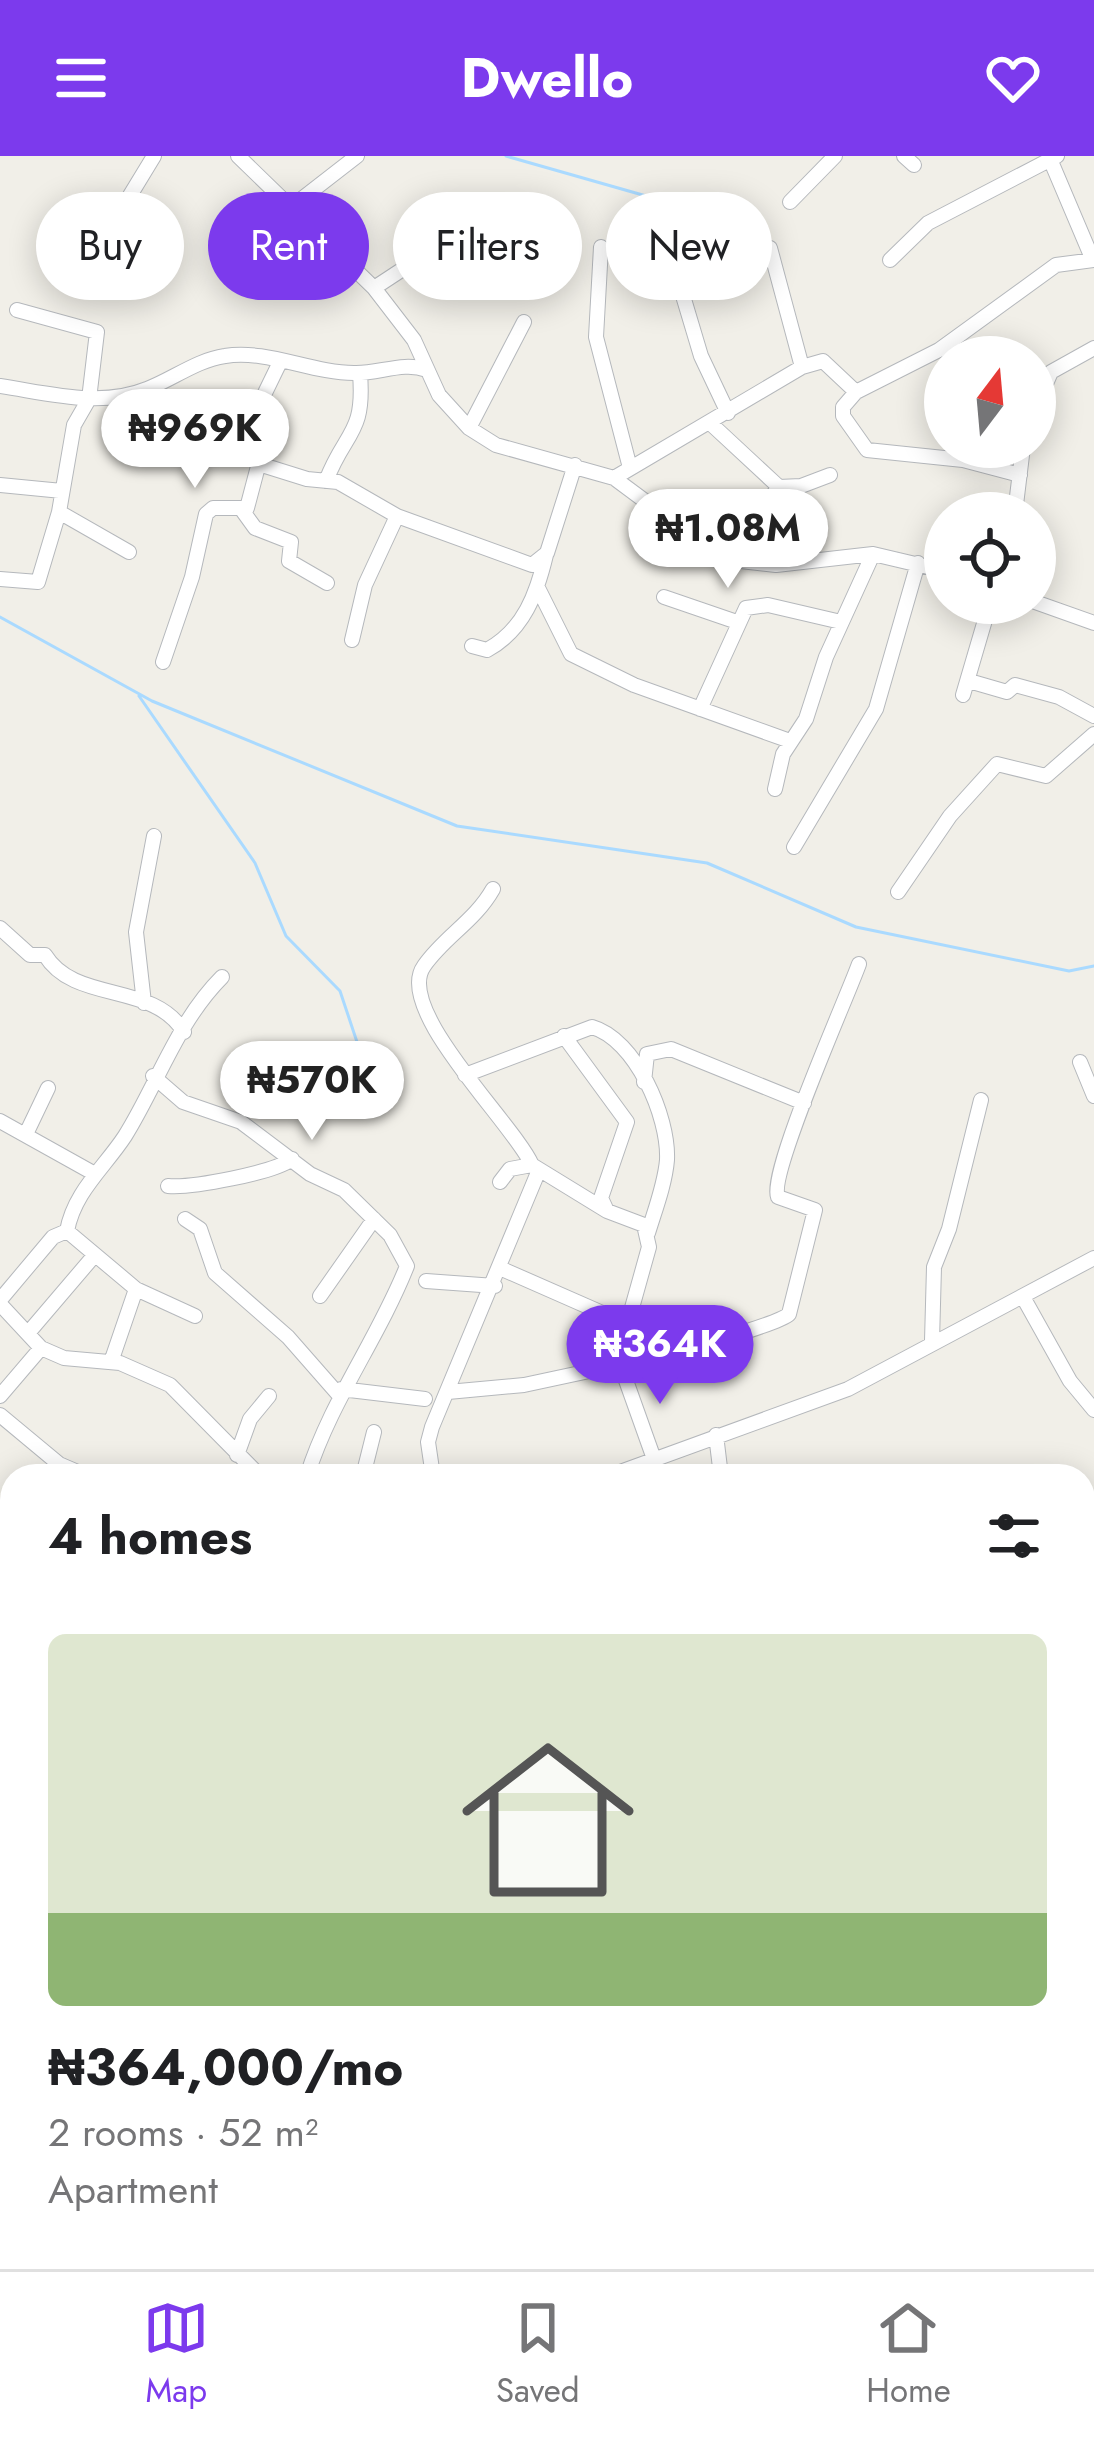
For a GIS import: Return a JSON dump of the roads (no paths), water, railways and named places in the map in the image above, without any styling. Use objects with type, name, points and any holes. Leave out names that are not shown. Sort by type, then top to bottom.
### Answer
[{"type":"street","points":[[132,192],[154,156]]},
{"type":"street","points":[[238,156],[274,192]]},
{"type":"street","points":[[311,192],[357,156]]},
{"type":"street","points":[[790,202],[835,156]]},
{"type":"street","points":[[890,260],[928,223],[1054,158],[1093,259],[1056,265],[939,350],[856,392],[843,406],[843,416],[867,450],[964,460],[1020,475]]},
{"type":"street","points":[[602,247],[596,337],[629,464]]},
{"type":"street","points":[[772,255],[802,367]]},
{"type":"street","points":[[374,288],[393,276]]},
{"type":"street","points":[[369,283],[414,340],[439,395],[469,428],[496,445],[614,478],[723,559],[776,565],[873,554],[924,565]]},
{"type":"street","points":[[684,300],[701,356],[728,413]]},
{"type":"street","points":[[0,579],[38,582],[59,512],[74,425],[89,399],[97,332],[17,310]]},
{"type":"street","points":[[469,428],[524,322]]},
{"type":"street","points":[[1056,369],[1094,348]]},
{"type":"street","points":[[0,386],[89,399],[143,391],[224,356],[360,374],[415,365],[428,370]]},
{"type":"street","points":[[614,478],[629,464],[728,413],[802,367],[824,361],[856,392]]},
{"type":"street","points":[[242,510],[266,436],[263,397],[280,362]]},
{"type":"street","points":[[326,481],[358,425],[363,409],[360,374]]},
{"type":"street","points":[[709,422],[779,487],[801,486],[830,475]]},
{"type":"street","points":[[260,464],[352,488],[397,516],[532,565],[547,553]]},
{"type":"street","points":[[472,646],[487,650],[514,629],[537,586],[575,465]]},
{"type":"street","points":[[1018,492],[1021,468]]},
{"type":"street","points":[[0,485],[62,491]]},
{"type":"street","points":[[723,559],[779,487]]},
{"type":"street","points":[[163,662],[193,577],[206,514],[213,508],[242,510]]},
{"type":"street","points":[[242,510],[255,528],[290,542],[289,561],[327,583]]},
{"type":"street","points":[[59,512],[129,552]]},
{"type":"street","points":[[352,640],[365,585],[397,516]]},
{"type":"street","points":[[775,789],[790,740],[806,719],[841,622],[873,554]]},
{"type":"street","points":[[794,848],[876,709],[918,563]]},
{"type":"street","points":[[537,586],[572,654],[700,709],[790,740]]},
{"type":"street","points":[[664,597],[737,622]]},
{"type":"street","points":[[700,709],[746,608],[768,605],[841,622]]},
{"type":"street","points":[[1056,609],[1094,623]]},
{"type":"street","points":[[984,624],[966,688],[1000,691],[1015,685],[1059,697],[1094,716]]},
{"type":"street","points":[[898,892],[950,816],[997,764],[1046,776],[1094,734]]},
{"type":"street","points":[[144,1003],[136,932],[154,836]]},
{"type":"street","points":[[493,889],[480,912],[422,968],[418,990],[465,1075],[521,1140],[536,1168],[607,1211],[635,1218],[648,1233]]},
{"type":"street","points":[[0,928],[29,955],[45,955],[68,979],[136,996],[172,1016],[184,1032]]},
{"type":"street","points":[[448,1392],[524,1385],[623,1366],[714,1337],[770,1327],[789,1314],[815,1210],[778,1197],[774,1182],[859,964]]},
{"type":"street","points":[[67,1231],[73,1208],[126,1135],[153,1076],[222,977]]},
{"type":"street","points":[[465,1075],[592,1027],[609,1032],[644,1082],[662,1122],[667,1158],[646,1259],[618,1358],[654,1459]]},
{"type":"street","points":[[565,1036],[627,1122],[602,1198],[607,1211]]},
{"type":"street","points":[[644,1082],[647,1054],[671,1048],[804,1103]]},
{"type":"street","points":[[1080,1061],[1094,1096]]},
{"type":"street","points":[[153,1076],[183,1102],[242,1122],[344,1190],[374,1219],[407,1266],[340,1391],[312,1464]]},
{"type":"street","points":[[26,1135],[48,1088]]},
{"type":"street","points":[[932,1341],[934,1267],[949,1229],[982,1100]]},
{"type":"street","points":[[0,1121],[95,1174]]},
{"type":"street","points":[[168,1186],[198,1186],[277,1168],[292,1159]]},
{"type":"street","points":[[500,1182],[510,1169],[536,1168]]},
{"type":"street","points":[[432,1464],[428,1442],[502,1269],[536,1168]]},
{"type":"street","points":[[185,1219],[200,1229],[215,1273],[340,1391],[425,1399]]},
{"type":"street","points":[[320,1296],[374,1219]]},
{"type":"street","points":[[67,1231],[136,1289],[195,1316]]},
{"type":"street","points":[[67,1231],[53,1237],[0,1302],[40,1348],[64,1358],[111,1362],[170,1385],[247,1464]]},
{"type":"street","points":[[29,1332],[93,1257]]},
{"type":"street","points":[[641,1464],[848,1389],[932,1341],[1092,1265]]},
{"type":"street","points":[[502,1269],[625,1323]]},
{"type":"street","points":[[426,1281],[495,1286]]},
{"type":"street","points":[[111,1362],[136,1289]]},
{"type":"street","points":[[1023,1297],[1070,1381],[1094,1410]]},
{"type":"street","points":[[0,1396],[40,1348]]},
{"type":"street","points":[[237,1455],[250,1419],[269,1396]]},
{"type":"street","points":[[0,1415],[49,1464]]},
{"type":"street","points":[[366,1464],[374,1432]]},
{"type":"street","points":[[716,1435],[720,1464]]},
{"type":"waterway","points":[[506,156],[632,192]]},
{"type":"waterway","points":[[0,617],[152,701],[457,826],[707,863],[856,927],[1069,971],[1094,966]]},
{"type":"waterway","points":[[139,696],[255,863],[286,936],[340,991],[370,1081]]}]
